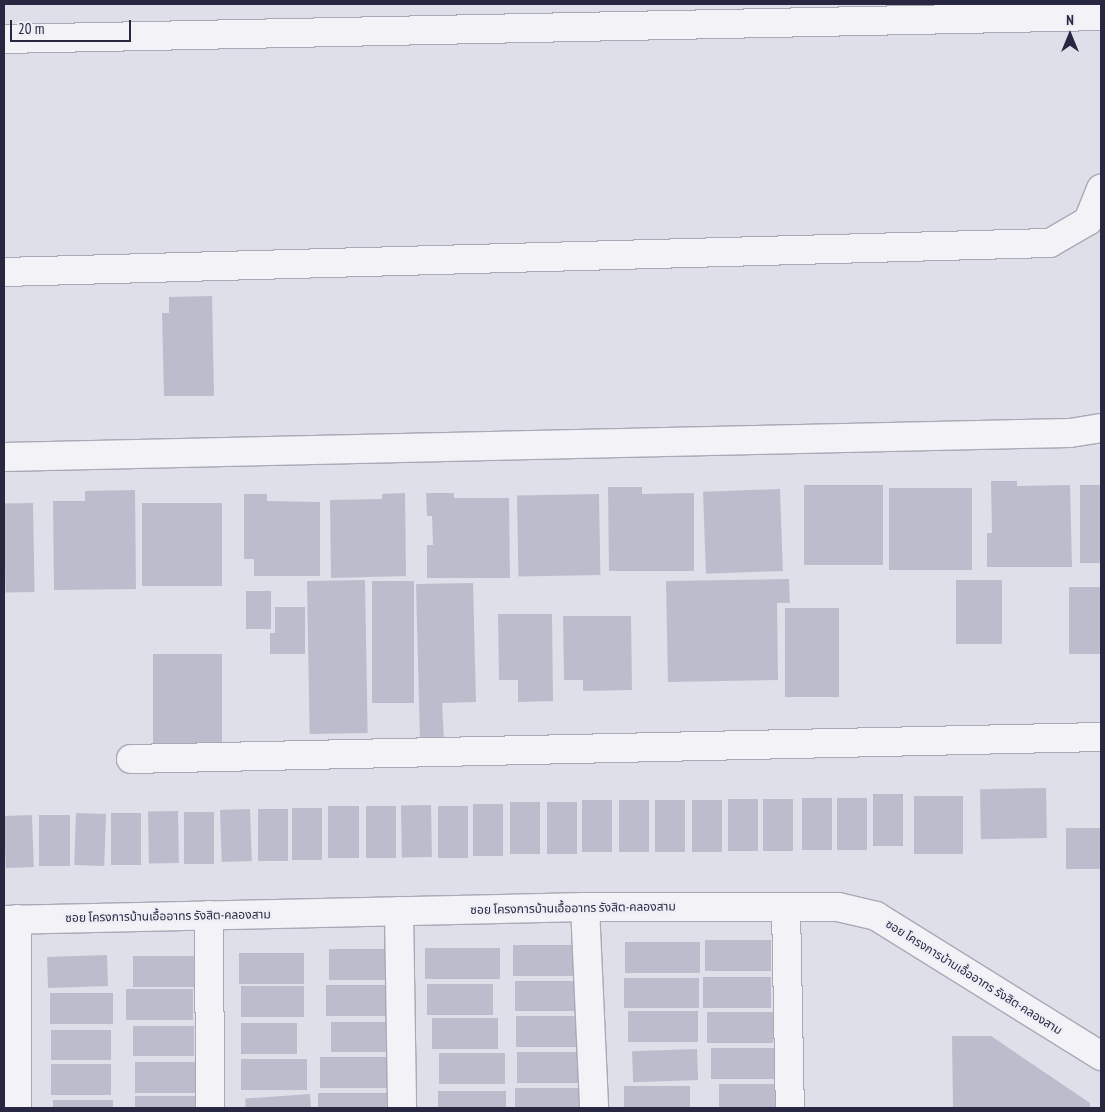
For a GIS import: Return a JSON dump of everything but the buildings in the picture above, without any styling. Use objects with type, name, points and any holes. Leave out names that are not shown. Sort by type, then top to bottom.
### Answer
[{"type":"street","points":[[4,39],[1101,16],[1101,23]]},
{"type":"street","points":[[4,272],[1050,243],[1088,221],[1101,188]]},
{"type":"street","points":[[4,457],[1070,433],[1101,428]]},
{"type":"street","points":[[131,759],[1101,738]]},
{"type":"street","points":[[585,907],[594,1108]]},
{"type":"street","name":"ซอย โครงการบ้านเอื้ออาทร รังสิต-คลองสาม","points":[[10,919],[585,907],[838,907],[876,916],[1101,1056]]},
{"type":"street","points":[[786,907],[790,1108]]},
{"type":"street","points":[[398,911],[402,1108]]},
{"type":"street","points":[[209,915],[210,1108]]},
{"type":"street","points":[[10,919],[17,1108]]}]
